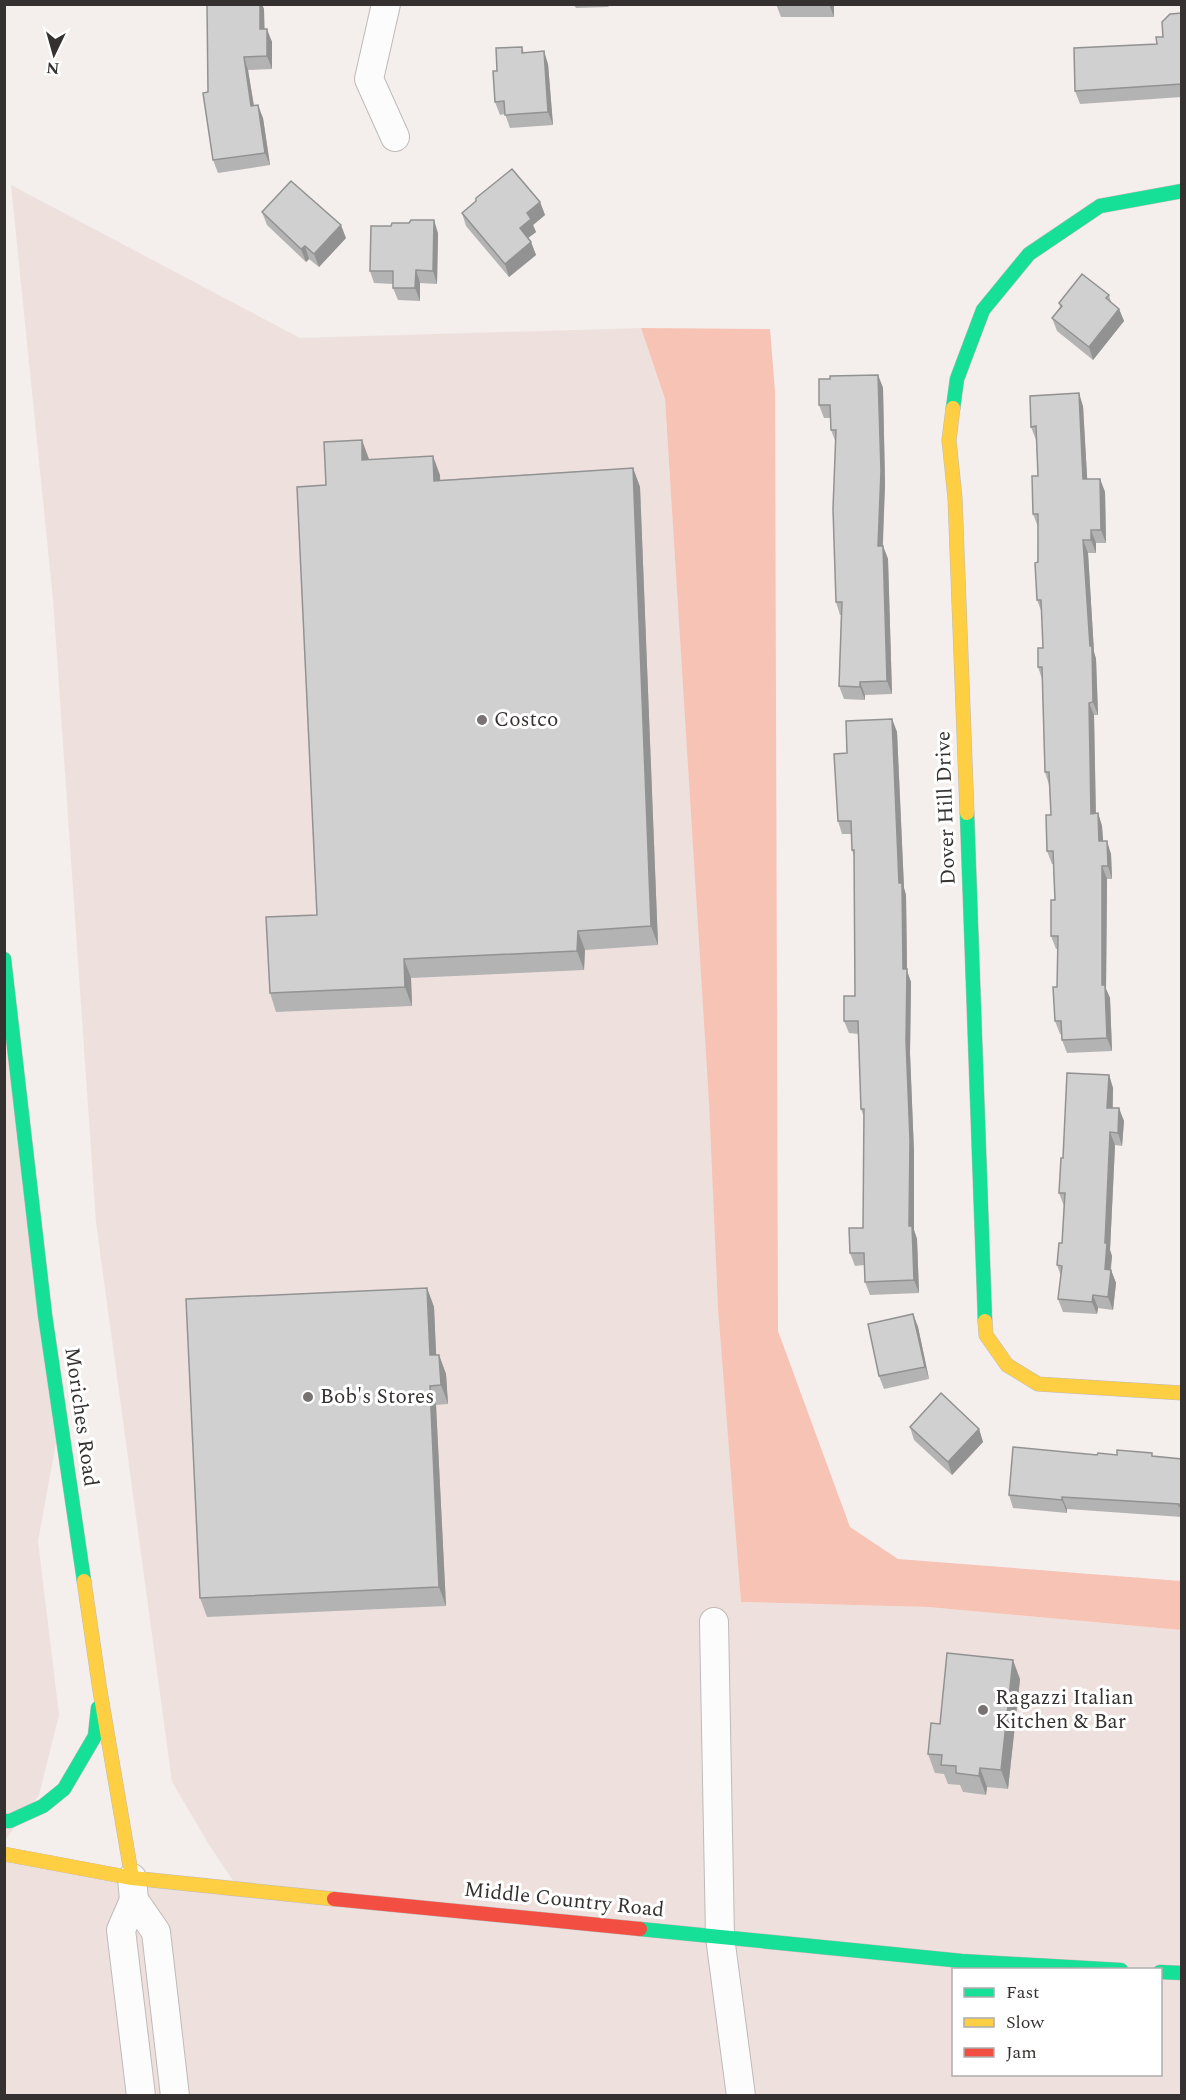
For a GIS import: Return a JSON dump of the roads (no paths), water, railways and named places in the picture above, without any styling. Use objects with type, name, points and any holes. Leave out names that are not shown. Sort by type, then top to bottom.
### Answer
[{"type":"street","points":[[386,4],[369,80],[395,137]]},
{"type":"street","name":"Dover Hill Drive","points":[[1182,191],[1100,206],[1029,254],[983,310],[957,380],[949,440],[955,498],[986,1335],[1007,1365],[1038,1384],[1182,1393]]},
{"type":"street","name":"Moriches Road","points":[[4,959],[45,1315],[100,1691],[133,1889]]},
{"type":"street","points":[[714,1623],[720,1937],[741,2096]]},
{"type":"street","points":[[4,1821],[10,1821],[43,1806],[64,1790],[95,1736],[100,1691]]},
{"type":"street","name":"Middle Country Road","points":[[4,1854],[133,1889],[200,1886],[962,1961],[1086,1968]]},
{"type":"street","points":[[133,1889],[121,1930],[141,2096]]},
{"type":"street","points":[[133,1889],[156,1932],[175,2096]]},
{"type":"street","points":[[1162,1972],[1182,1973]]},
{"type":"place","name":"Costco","points":[[482,720]]},
{"type":"place","name":"Bob's Stores","points":[[308,1397]]},
{"type":"place","name":"Ragazzi Italian Kitchen & Bar","points":[[983,1710]]}]
